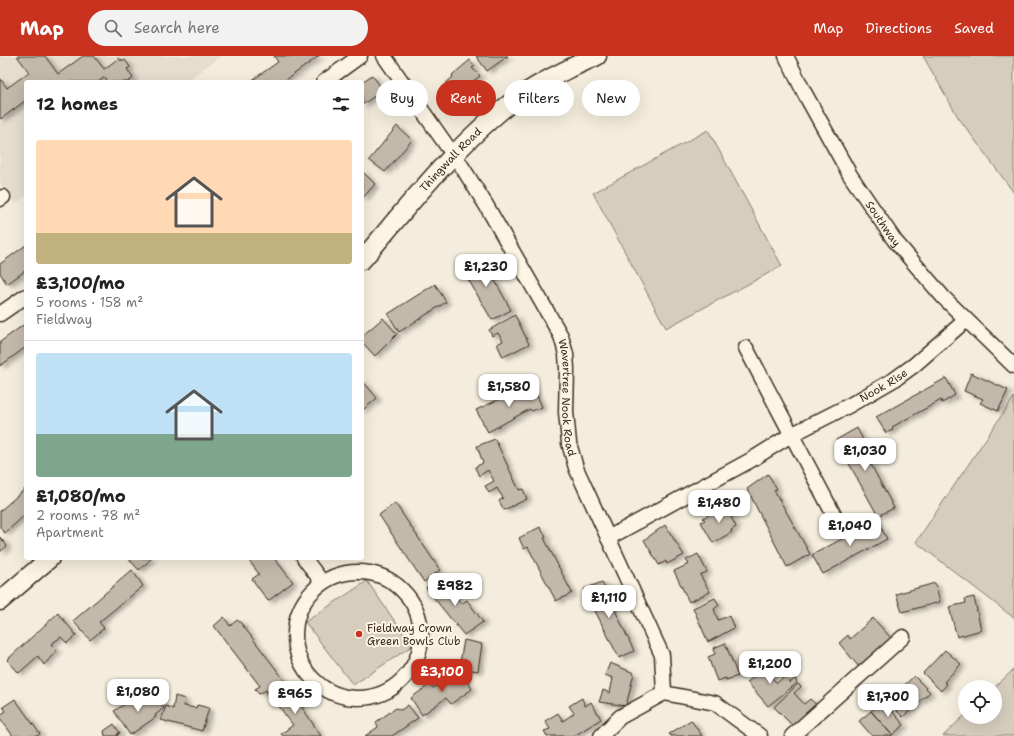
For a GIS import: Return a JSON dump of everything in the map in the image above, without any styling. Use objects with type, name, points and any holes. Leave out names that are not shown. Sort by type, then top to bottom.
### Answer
[{"type":"street","points":[[327,80],[360,56]]},
{"type":"street","name":"Wavertree Nook Road","points":[[384,56],[454,154],[486,205],[561,336],[566,354],[566,412],[569,443],[576,468],[662,655],[664,693]]},
{"type":"street","name":"Thingwall Road","points":[[364,258],[454,154],[498,113],[526,93],[596,56]]},
{"type":"street","name":"Southway","points":[[786,56],[804,94],[850,175],[895,241],[944,298],[1014,366]]},
{"type":"street","points":[[0,314],[24,297]]},
{"type":"street","name":"Nook Rise","points":[[608,538],[751,460],[791,435],[895,380],[966,320]]},
{"type":"street","points":[[746,348],[836,519]]},
{"type":"street","points":[[0,601],[48,560]]},
{"type":"street","points":[[306,560],[322,582]]},
{"type":"street","points":[[364,572],[385,577],[403,590],[416,607],[422,628],[420,650],[412,670],[397,686],[379,695],[359,699],[339,696],[321,687],[306,672],[297,654],[294,634],[298,614],[308,596],[322,582],[342,574],[364,572]]},
{"type":"street","points":[[792,736],[903,637]]},
{"type":"street","points":[[601,736],[620,717],[664,693],[715,703],[760,736]]},
{"type":"shaded area","points":[[0,56],[221,56],[188,80],[24,80],[24,197],[15,204],[0,183]]},
{"type":"shaded area","points":[[923,56],[1014,56],[1014,193],[958,117]]},
{"type":"shaded area","points":[[708,130],[782,266],[666,328],[593,193]]},
{"type":"shaded area","points":[[1014,397],[1014,618],[916,542]]},
{"type":"shaded area","name":"Fieldway Crown Green Bowls Club","points":[[367,581],[412,646],[353,685],[305,622]]},
{"type":"shaded area","points":[[1014,669],[1014,736],[943,736],[958,722],[958,724],[1002,724],[1002,680]]},
{"type":"building","points":[[17,56],[45,56],[58,74],[83,56],[94,56],[104,69],[119,58],[121,61],[122,59],[124,61],[125,60],[130,67],[127,69],[133,78],[130,80],[107,80],[105,77],[101,80],[24,80],[24,102],[1,119],[0,78],[7,88],[29,72]]},
{"type":"building","points":[[274,56],[319,56],[286,80],[252,80],[278,62]]},
{"type":"building","points":[[476,56],[508,56],[487,71]]},
{"type":"building","points":[[470,60],[475,66],[472,68],[480,76],[475,80],[450,80],[453,77],[452,75]]},
{"type":"building","points":[[372,75],[376,80],[376,95],[364,104],[364,81]]},
{"type":"building","points":[[397,126],[412,140],[385,172],[369,160]]},
{"type":"building","points":[[364,173],[375,184],[364,197]]},
{"type":"building","points":[[24,246],[24,271],[7,284],[0,273],[0,264]]},
{"type":"building","points":[[482,257],[511,310],[492,320],[461,267]]},
{"type":"building","points":[[435,284],[446,302],[399,332],[388,314]]},
{"type":"building","points":[[515,315],[529,344],[503,357],[497,344],[503,341],[498,333],[492,336],[489,330]]},
{"type":"building","points":[[383,318],[397,334],[375,356],[364,344],[364,334]]},
{"type":"building","points":[[24,324],[24,348],[0,366],[0,342]]},
{"type":"building","points":[[971,373],[1008,390],[998,411],[980,403],[983,399],[964,391]]},
{"type":"building","points":[[946,378],[955,395],[942,403],[941,400],[892,427],[893,430],[886,433],[876,417]]},
{"type":"building","points":[[364,382],[377,398],[364,409]]},
{"type":"building","points":[[532,384],[542,407],[532,411],[530,409],[488,432],[476,410]]},
{"type":"building","points":[[857,428],[864,442],[860,444],[894,508],[878,516],[836,440]]},
{"type":"building","points":[[495,439],[519,490],[523,489],[527,499],[504,510],[499,501],[503,498],[497,488],[489,493],[485,486],[494,481],[488,470],[479,476],[475,467],[483,463],[477,446]]},
{"type":"building","points":[[768,474],[777,489],[774,490],[810,554],[787,567],[747,489]]},
{"type":"building","points":[[24,490],[24,516],[5,533],[0,528],[0,511]]},
{"type":"building","points":[[395,503],[440,570],[424,582],[379,515]]},
{"type":"building","points":[[722,507],[724,510],[727,509],[736,527],[731,530],[732,532],[713,543],[701,522],[705,520],[703,518]]},
{"type":"building","points":[[877,520],[887,539],[823,574],[812,555]]},
{"type":"building","points":[[665,525],[684,555],[667,564],[666,561],[659,565],[644,540]]},
{"type":"building","points":[[540,527],[572,593],[556,601],[528,547],[524,549],[519,538]]},
{"type":"building","points":[[0,537],[7,546],[0,552]]},
{"type":"building","points":[[698,554],[707,572],[700,575],[710,592],[689,602],[674,571],[689,564],[686,560]]},
{"type":"building","points":[[130,560],[150,560],[139,570]]},
{"type":"building","points":[[248,560],[276,560],[293,582],[268,601],[252,579],[259,574]]},
{"type":"building","points":[[132,570],[143,586],[99,622],[104,628],[90,640],[73,621]]},
{"type":"building","points":[[441,577],[461,604],[467,600],[483,622],[464,635],[426,588]]},
{"type":"building","points":[[602,582],[634,651],[619,658],[584,589]]},
{"type":"building","points":[[935,583],[940,602],[902,612],[896,594]]},
{"type":"building","points":[[974,597],[981,630],[957,637],[949,607],[966,603],[965,599]]},
{"type":"building","points":[[715,598],[719,605],[714,609],[718,620],[729,616],[734,628],[708,642],[693,608]]},
{"type":"building","points":[[58,613],[76,635],[67,643],[61,637],[51,644],[57,650],[44,665],[38,656],[19,673],[7,660]]},
{"type":"building","points":[[224,617],[230,626],[237,620],[241,623],[285,681],[267,693],[266,690],[259,694],[255,689],[260,686],[214,626]]},
{"type":"building","points":[[873,618],[891,638],[859,667],[839,643],[848,635],[850,639]]},
{"type":"building","points":[[464,640],[482,644],[478,671],[459,668]]},
{"type":"building","points":[[725,643],[738,676],[717,681],[708,657],[715,654],[714,648]]},
{"type":"building","points":[[945,650],[961,664],[944,682],[947,684],[941,691],[923,673]]},
{"type":"building","points":[[610,663],[634,673],[626,706],[599,702],[603,690],[610,693],[613,678],[605,675]]},
{"type":"building","points":[[772,664],[778,672],[771,677],[777,683],[785,676],[790,683],[795,678],[797,683],[768,706],[747,682]]},
{"type":"building","points":[[460,670],[472,689],[451,704],[446,698],[422,715],[411,698],[430,684],[433,688]]},
{"type":"building","points":[[914,676],[930,692],[903,717],[891,705],[895,702],[892,697]]},
{"type":"building","points":[[798,684],[801,687],[794,693],[804,704],[810,699],[819,707],[796,729],[774,707]]},
{"type":"building","points":[[288,686],[321,736],[283,736],[281,734],[293,725],[272,697]]},
{"type":"building","points":[[138,695],[142,703],[148,698],[152,702],[157,698],[164,708],[155,715],[156,717],[130,735],[114,711]]},
{"type":"building","points":[[175,696],[185,699],[184,706],[196,708],[197,705],[209,708],[202,731],[161,720],[166,706],[173,709]]},
{"type":"building","points":[[582,698],[585,706],[591,702],[601,719],[574,736],[547,736],[544,731],[550,729],[545,721],[558,713],[563,721],[574,713],[569,706]]},
{"type":"building","points":[[15,699],[40,734],[37,736],[13,736],[0,718],[0,715],[6,711],[3,707]]},
{"type":"building","points":[[883,701],[904,725],[892,735],[871,711]]},
{"type":"building","points":[[408,705],[418,718],[392,736],[365,736],[378,727],[376,722],[396,708],[401,710]]},
{"type":"building","points":[[871,711],[892,735],[891,736],[872,736],[859,721]]},
{"type":"building","points":[[691,720],[702,736],[671,736],[669,734]]},
{"type":"building","points":[[114,724],[120,733],[117,734],[118,736],[105,736],[104,731]]},
{"type":"place","name":"Fieldway Crown Green Bowls Club","points":[[359,634]]}]
